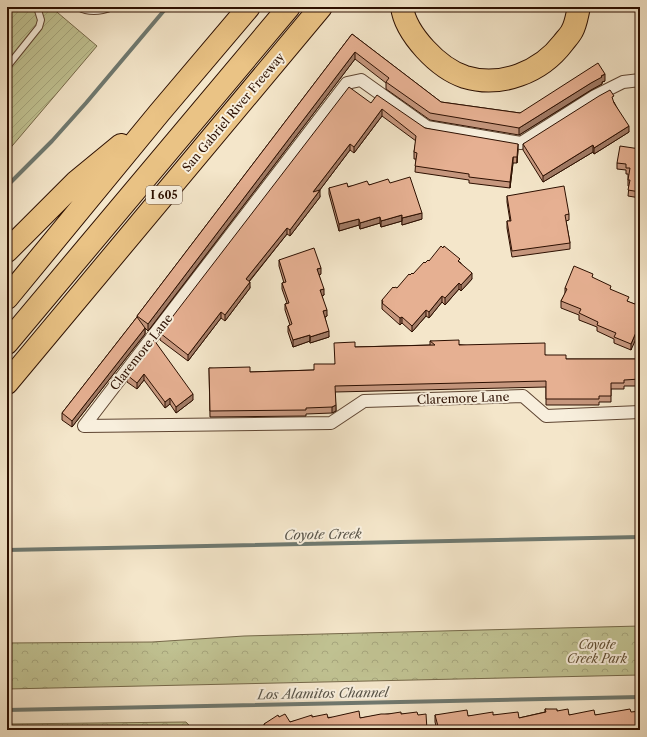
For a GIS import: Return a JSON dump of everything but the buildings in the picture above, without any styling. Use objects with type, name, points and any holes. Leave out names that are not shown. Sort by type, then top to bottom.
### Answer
[{"type":"highway","points":[[7,298],[160,112],[249,7]]},
{"type":"highway","name":"I 605","points":[[7,329],[276,7]]},
{"type":"highway","name":"I 605","points":[[7,343],[289,7]]},
{"type":"highway","name":"San Gabriel River Freeway","points":[[7,382],[321,7]]},
{"type":"highway","points":[[402,7],[403,14],[416,40],[438,62],[465,77],[493,81],[518,76],[540,65],[556,53],[572,31],[594,7]]},
{"type":"highway","points":[[572,31],[579,7]]},
{"type":"highway","points":[[7,251],[76,182],[160,112]]},
{"type":"street","name":"Claremore Lane","points":[[640,80],[623,82],[595,96],[521,142],[427,126],[361,80],[347,83],[84,426],[331,423],[364,401],[523,396],[546,416],[640,412]]},
{"type":"lane","points":[[7,67],[40,27],[41,20],[37,7]]},
{"type":"lane","points":[[78,7],[97,12],[112,7]]},
{"type":"green space","points":[[7,7],[51,7],[97,46],[7,152]]},
{"type":"green space","name":"Coyote Creek Park","points":[[640,626],[640,675],[7,689],[7,643],[152,642],[244,636]]},
{"type":"green space","points":[[186,722],[193,729],[199,730],[7,730],[7,724]]},
{"type":"waterway","points":[[7,186],[52,141],[86,103],[167,7]]},
{"type":"waterway","name":"Coyote Creek","points":[[7,550],[640,537]]},
{"type":"waterway","name":"Los Alamitos Channel","points":[[7,710],[640,697]]}]
